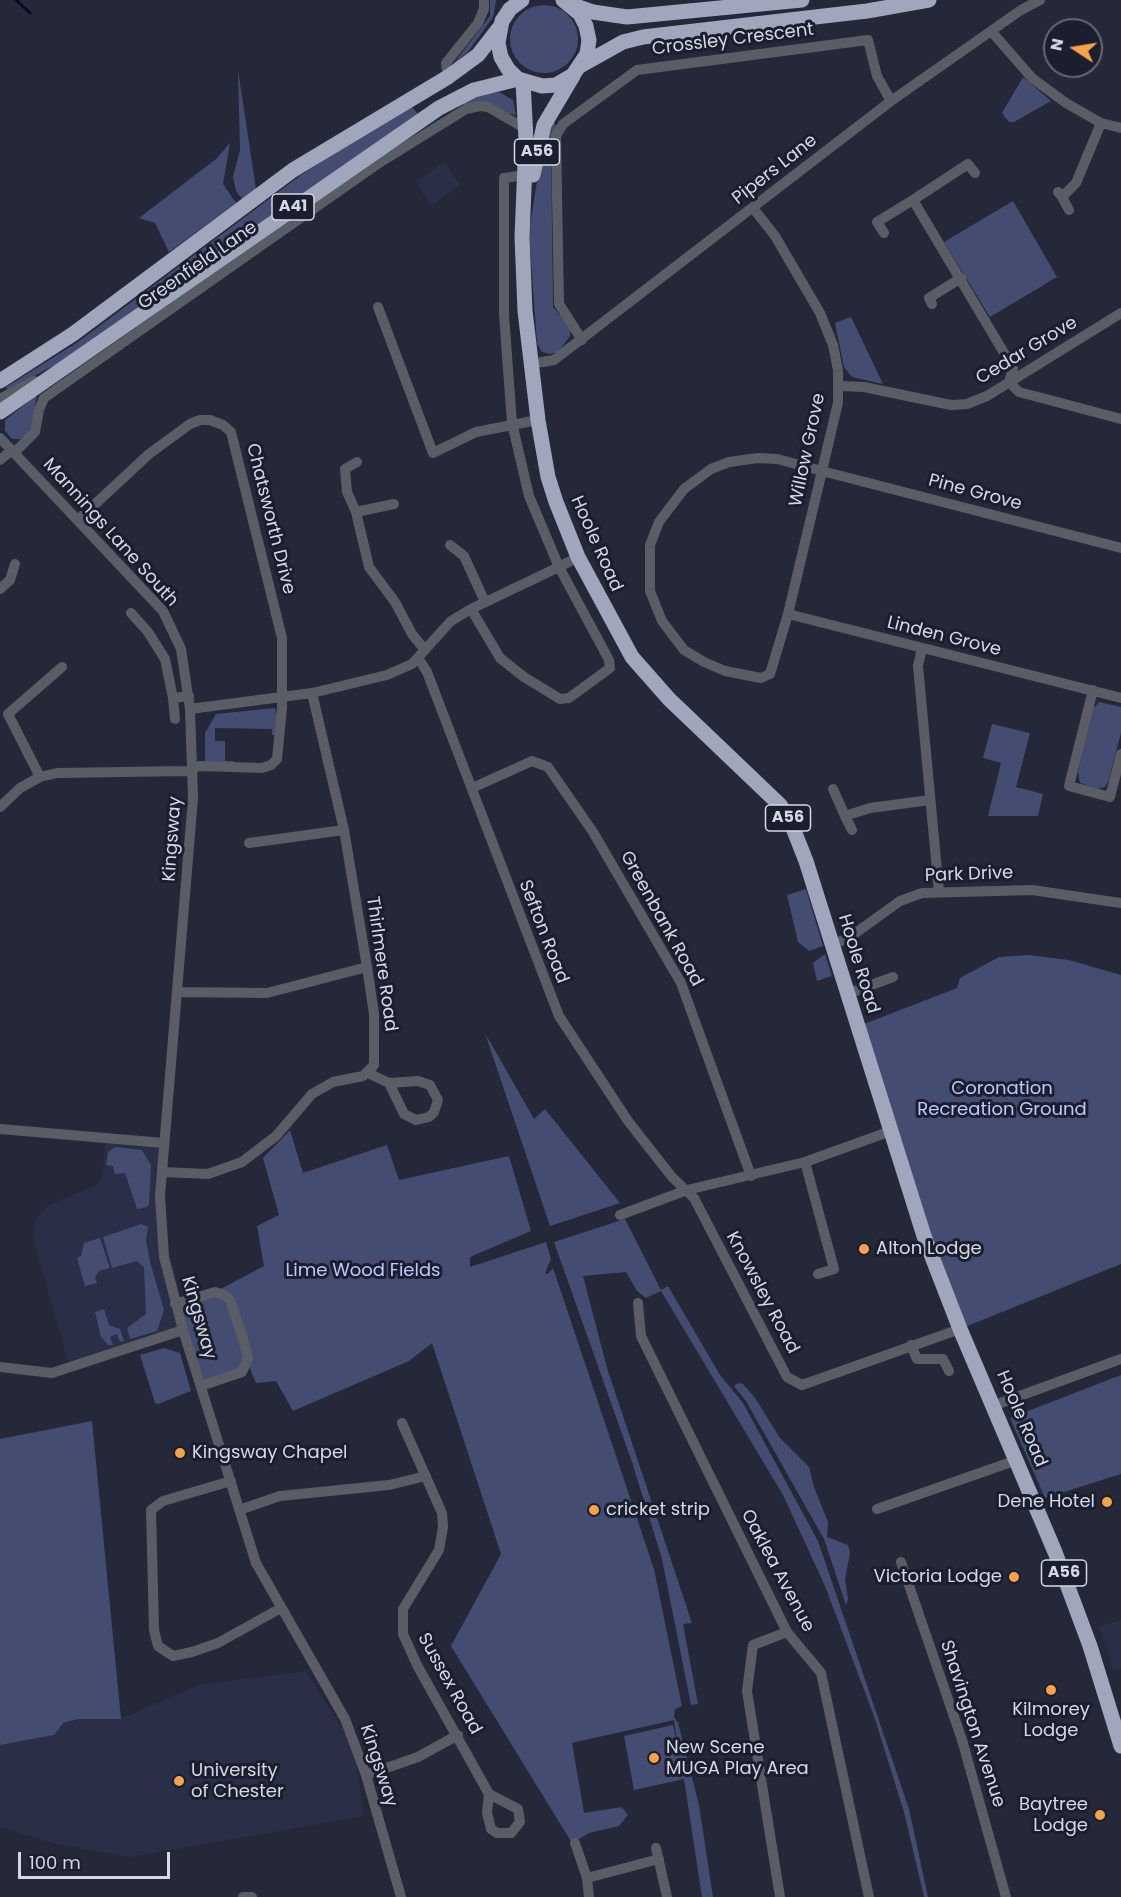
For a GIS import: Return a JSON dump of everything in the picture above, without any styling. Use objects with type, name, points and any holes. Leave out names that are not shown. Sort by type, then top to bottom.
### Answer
[{"type":"highway","points":[[502,0],[498,43],[501,57],[508,69],[521,80],[549,86],[622,42],[643,37],[867,11],[929,0]]},
{"type":"highway","name":"Greenfield Lane","points":[[0,381],[73,334],[292,170],[448,77],[478,55],[510,9],[522,0]]},
{"type":"highway","points":[[566,1],[593,12],[627,17],[801,0]]},
{"type":"highway","name":"Hoole Road","points":[[522,237],[544,125],[587,54],[589,40],[586,26],[566,1]]},
{"type":"highway","name":"Greenfield Lane","points":[[0,412],[439,108],[474,90],[521,80]]},
{"type":"highway","name":"Hoole Road","points":[[521,80],[526,129],[522,237],[531,364],[548,477],[578,557],[632,657],[669,699],[771,796],[786,814],[806,861],[924,1236],[960,1329],[995,1405],[1072,1595],[1121,1746]]},
{"type":"street","points":[[448,77],[446,63],[478,23],[484,9],[484,0]]},
{"type":"street","name":"Pipers Lane","points":[[531,364],[554,360],[582,340],[891,101],[991,31],[1040,0]]},
{"type":"street","points":[[991,31],[1032,78],[1066,103],[1101,123],[1121,128]]},
{"type":"street","name":"Crossley Crescent","points":[[582,340],[559,304],[556,136],[563,124],[637,70],[868,40],[877,76],[891,101]]},
{"type":"street","name":"Greenfield Lane","points":[[0,460],[13,452],[35,432],[40,404],[44,398],[379,163],[466,109],[488,107],[526,129]]},
{"type":"street","points":[[1069,210],[1060,195],[1076,183],[1101,123]]},
{"type":"street","points":[[884,233],[877,222],[968,164],[975,173]]},
{"type":"street","points":[[471,609],[500,657],[524,677],[560,699],[569,698],[610,668],[609,660],[559,567],[529,496],[512,423],[504,315],[504,178],[525,175]]},
{"type":"street","points":[[913,200],[1013,368],[1009,382],[1019,392],[1121,419]]},
{"type":"street","name":"Willow Grove","points":[[753,208],[775,236],[820,313],[833,345],[839,386],[836,415],[788,614],[772,668],[765,678]]},
{"type":"street","points":[[932,304],[928,298],[961,278]]},
{"type":"street","points":[[378,307],[434,458],[476,432],[512,423],[538,420]]},
{"type":"street","name":"Cedar Grove","points":[[839,386],[851,385],[960,405],[987,396],[1121,313]]},
{"type":"street","points":[[0,399],[79,358]]},
{"type":"street","name":"Chatsworth Drive","points":[[78,520],[149,454],[190,424],[200,420],[210,420],[223,425],[231,432],[281,632],[282,698],[278,753],[271,765],[262,768],[194,768]]},
{"type":"street","name":"Mannings Lane South","points":[[0,438],[163,610],[181,649],[190,709]]},
{"type":"street","name":"Pine Grove","points":[[765,678],[714,668],[693,657],[677,642],[662,621],[650,591],[650,544],[659,522],[678,495],[691,483],[720,464],[768,458],[1121,548]]},
{"type":"street","name":"Sefton Road","points":[[357,462],[345,469],[347,492],[356,512],[369,567],[395,602],[422,654],[559,1016],[628,1120],[672,1177],[687,1191]]},
{"type":"street","points":[[356,512],[394,504]]},
{"type":"street","points":[[450,545],[464,556],[485,602]]},
{"type":"street","points":[[190,709],[312,693],[387,675],[405,668],[422,654],[451,621],[578,557]]},
{"type":"street","points":[[0,589],[10,580],[15,564]]},
{"type":"street","name":"Linden Grove","points":[[788,614],[1121,698]]},
{"type":"street","points":[[138,616],[165,659],[175,719]]},
{"type":"street","points":[[922,648],[918,666],[939,892]]},
{"type":"street","points":[[40,777],[8,714],[62,667]]},
{"type":"street","points":[[1093,690],[1069,786],[1110,797],[1121,754]]},
{"type":"street","name":"Thirlmere Road","points":[[312,693],[344,830],[368,967],[374,1014],[375,1053],[374,1065],[368,1073]]},
{"type":"street","points":[[173,698],[189,696]]},
{"type":"street","name":"Kingsway","points":[[190,709],[194,768],[193,812],[164,1143],[162,1235],[183,1330],[256,1563],[345,1719],[366,1775],[401,1897]]},
{"type":"street","name":"Greenbank Road","points":[[471,788],[532,761],[548,767],[593,832],[681,983],[750,1176]]},
{"type":"street","points":[[0,807],[20,788],[40,777],[57,772],[188,771],[194,768]]},
{"type":"street","points":[[833,789],[852,830]]},
{"type":"street","points":[[845,816],[870,808],[930,800]]},
{"type":"street","points":[[249,843],[344,830]]},
{"type":"street","name":"Park Drive","points":[[832,945],[850,937],[903,900],[917,894],[1032,890],[1121,903]]},
{"type":"street","points":[[178,992],[267,993],[368,967]]},
{"type":"street","points":[[847,994],[893,977]]},
{"type":"street","points":[[162,1172],[208,1174],[242,1162],[276,1136],[312,1094],[333,1082],[368,1073],[390,1083],[418,1081],[430,1085],[438,1100],[434,1112],[423,1119],[410,1118],[401,1108],[390,1083]]},
{"type":"street","points":[[0,1129],[164,1143]]},
{"type":"street","points":[[620,1215],[687,1191],[805,1162],[891,1131]]},
{"type":"street","points":[[805,1162],[834,1269],[818,1274]]},
{"type":"street","name":"Knowsley Road","points":[[687,1191],[694,1198],[787,1377],[801,1385],[960,1329]]},
{"type":"street","points":[[176,1304],[214,1292],[224,1295],[230,1300],[243,1336],[248,1358],[242,1372],[201,1386]]},
{"type":"street","name":"Oaklea Avenue","points":[[638,1303],[641,1336],[787,1632],[820,1673],[868,1897]]},
{"type":"street","points":[[0,1367],[52,1373],[183,1330]]},
{"type":"street","points":[[911,1345],[917,1359],[922,1361],[943,1359],[949,1371]]},
{"type":"street","points":[[995,1405],[1121,1359]]},
{"type":"street","name":"Sussex Road","points":[[402,1423],[442,1513],[442,1540],[403,1609],[403,1634],[417,1665],[489,1794]]},
{"type":"street","points":[[877,1509],[1017,1460]]},
{"type":"street","points":[[239,1510],[279,1496],[389,1485],[426,1476]]},
{"type":"street","points":[[231,1481],[163,1501],[151,1510],[149,1518],[154,1630],[158,1646],[173,1656],[192,1652],[218,1643],[281,1608]]},
{"type":"street","name":"Shavington Avenue","points":[[901,1562],[962,1740],[1006,1897]]},
{"type":"street","points":[[780,1897],[747,1691],[753,1645],[787,1632]]},
{"type":"street","points":[[366,1775],[418,1757],[458,1735]]},
{"type":"street","points":[[575,1843],[587,1878],[589,1897]]},
{"type":"street","points":[[587,1878],[657,1853],[667,1897]]},
{"type":"street","points":[[243,1897],[252,1897]]},
{"type":"shaded area","points":[[444,162],[460,185],[431,206],[416,182]]},
{"type":"shaded area","points":[[106,1138],[164,1143],[160,1217],[183,1330],[70,1368],[32,1235],[37,1218],[49,1205],[97,1185],[102,1177]]},
{"type":"shaded area","points":[[1121,1620],[1121,1668],[1113,1670],[1099,1627]]},
{"type":"shaded area","name":"University of Chester","points":[[306,1671],[354,1747],[364,1816],[131,1857],[56,1844],[0,1827],[0,1745],[54,1735],[63,1723],[78,1719],[121,1719],[198,1685]]},
{"type":"green space","points":[[490,0],[496,0],[493,17],[468,52],[454,63],[490,16]]},
{"type":"green space","points":[[544,5],[557,8],[568,15],[575,26],[578,39],[575,52],[568,63],[557,70],[544,73],[531,70],[520,63],[513,52],[510,39],[513,26],[520,15],[531,8]]},
{"type":"green space","points":[[238,70],[256,189],[242,199],[236,191],[233,177],[240,150]]},
{"type":"green space","points":[[1023,77],[1051,101],[1014,122],[1009,122],[1002,113]]},
{"type":"green space","points":[[499,92],[513,100],[516,115],[462,104],[483,94]]},
{"type":"green space","points":[[412,107],[420,116],[57,364],[7,390],[6,387],[78,342],[301,175],[360,136]]},
{"type":"green space","points":[[553,121],[556,125],[551,142],[553,307],[570,328],[570,336],[558,352],[550,354],[542,352],[537,343],[529,233],[541,155]]},
{"type":"green space","points":[[230,143],[223,184],[236,203],[169,252],[155,223],[139,218],[216,159]]},
{"type":"green space","points":[[1013,201],[1057,277],[990,317],[944,242]]},
{"type":"green space","points":[[851,317],[883,384],[852,377],[844,367],[835,323]]},
{"type":"green space","points":[[37,395],[30,433],[21,439],[12,439],[5,431],[5,420]]},
{"type":"green space","points":[[1099,702],[1121,707],[1121,733],[1108,782],[1105,787],[1097,789],[1080,783],[1078,772],[1093,709]]},
{"type":"green space","points":[[275,708],[278,719],[276,735],[272,735],[272,729],[215,728],[215,741],[225,741],[225,761],[234,761],[234,764],[205,763],[205,733],[216,714]]},
{"type":"green space","points":[[992,724],[1030,733],[1016,787],[1043,794],[1038,816],[988,816],[1001,763],[983,758]]},
{"type":"green space","points":[[806,889],[823,946],[809,951],[798,942],[787,895]]},
{"type":"green space","points":[[825,954],[832,976],[817,981],[813,963]]},
{"type":"green space","name":"Coronation Recreation Ground","points":[[1028,955],[1069,960],[1121,975],[1121,1264],[960,1329],[864,1024],[957,988],[960,978],[999,957]]},
{"type":"green space","points":[[485,1033],[534,1119],[545,1109],[620,1203],[550,1226]]},
{"type":"green space","name":"Lime Wood Fields","points":[[290,1130],[303,1173],[387,1145],[399,1180],[509,1156],[531,1231],[470,1257],[470,1267],[546,1242],[551,1259],[545,1273],[548,1274],[553,1268],[654,1569],[682,1706],[675,1709],[674,1717],[678,1723],[699,1805],[713,1897],[702,1897],[684,1779],[634,1790],[624,1736],[673,1725],[678,1749],[674,1720],[572,1743],[584,1813],[622,1807],[628,1815],[619,1826],[589,1833],[572,1843],[451,1646],[501,1554],[432,1343],[409,1361],[293,1411],[276,1381],[256,1383],[247,1362],[245,1366],[201,1386],[176,1304],[215,1292],[264,1266],[257,1226],[279,1215],[263,1158]]},
{"type":"green space","points":[[115,1147],[142,1150],[151,1165],[147,1207],[137,1209],[125,1173],[115,1174],[113,1166],[106,1165],[108,1152]]},
{"type":"green space","points":[[625,1219],[661,1290],[668,1286],[720,1375],[743,1403],[818,1541],[909,1809],[928,1897],[924,1897],[904,1812],[875,1719],[825,1586],[783,1495],[661,1291],[646,1298],[637,1291],[626,1272],[583,1276],[607,1368],[692,1623],[683,1624],[698,1704],[691,1705],[662,1559],[633,1465],[554,1242]]},
{"type":"green space","points":[[141,1224],[148,1227],[146,1240],[150,1262],[164,1310],[157,1331],[130,1339],[127,1328],[146,1314],[144,1267],[137,1261],[112,1268],[103,1237]]},
{"type":"green space","points":[[100,1238],[110,1268],[99,1271],[95,1277],[97,1283],[85,1286],[77,1258],[81,1256],[84,1243]]},
{"type":"green space","points":[[104,1309],[109,1325],[120,1329],[124,1341],[120,1342],[117,1334],[110,1337],[113,1345],[108,1345],[101,1337],[95,1312]]},
{"type":"green space","points":[[164,1348],[180,1353],[191,1391],[158,1404],[155,1403],[140,1355]]},
{"type":"green space","points":[[1121,1375],[1121,1474],[1045,1498],[1010,1418]]},
{"type":"green space","points":[[738,1383],[743,1384],[755,1398],[780,1438],[809,1467],[814,1487],[828,1522],[827,1537],[848,1545],[850,1553],[845,1579],[848,1599],[846,1605],[824,1539],[746,1401],[734,1386]]},
{"type":"green space","points":[[92,1421],[121,1719],[78,1719],[63,1723],[54,1735],[0,1745],[0,1439]]},
{"type":"waterway","points":[[16,0],[30,13]]},
{"type":"place","name":"Alton Lodge","points":[[864,1249]]},
{"type":"place","name":"Kingsway Chapel","points":[[180,1453]]},
{"type":"place","name":"Dene Hotel","points":[[1107,1502]]},
{"type":"place","name":"cricket strip","points":[[594,1510]]},
{"type":"place","name":"Victoria Lodge","points":[[1014,1577]]},
{"type":"place","name":"Kilmorey Lodge","points":[[1051,1690]]},
{"type":"place","name":"New Scene MUGA Play Area","points":[[654,1758]]},
{"type":"place","name":"University of Chester","points":[[179,1781]]},
{"type":"place","name":"Baytree Lodge","points":[[1100,1815]]}]
